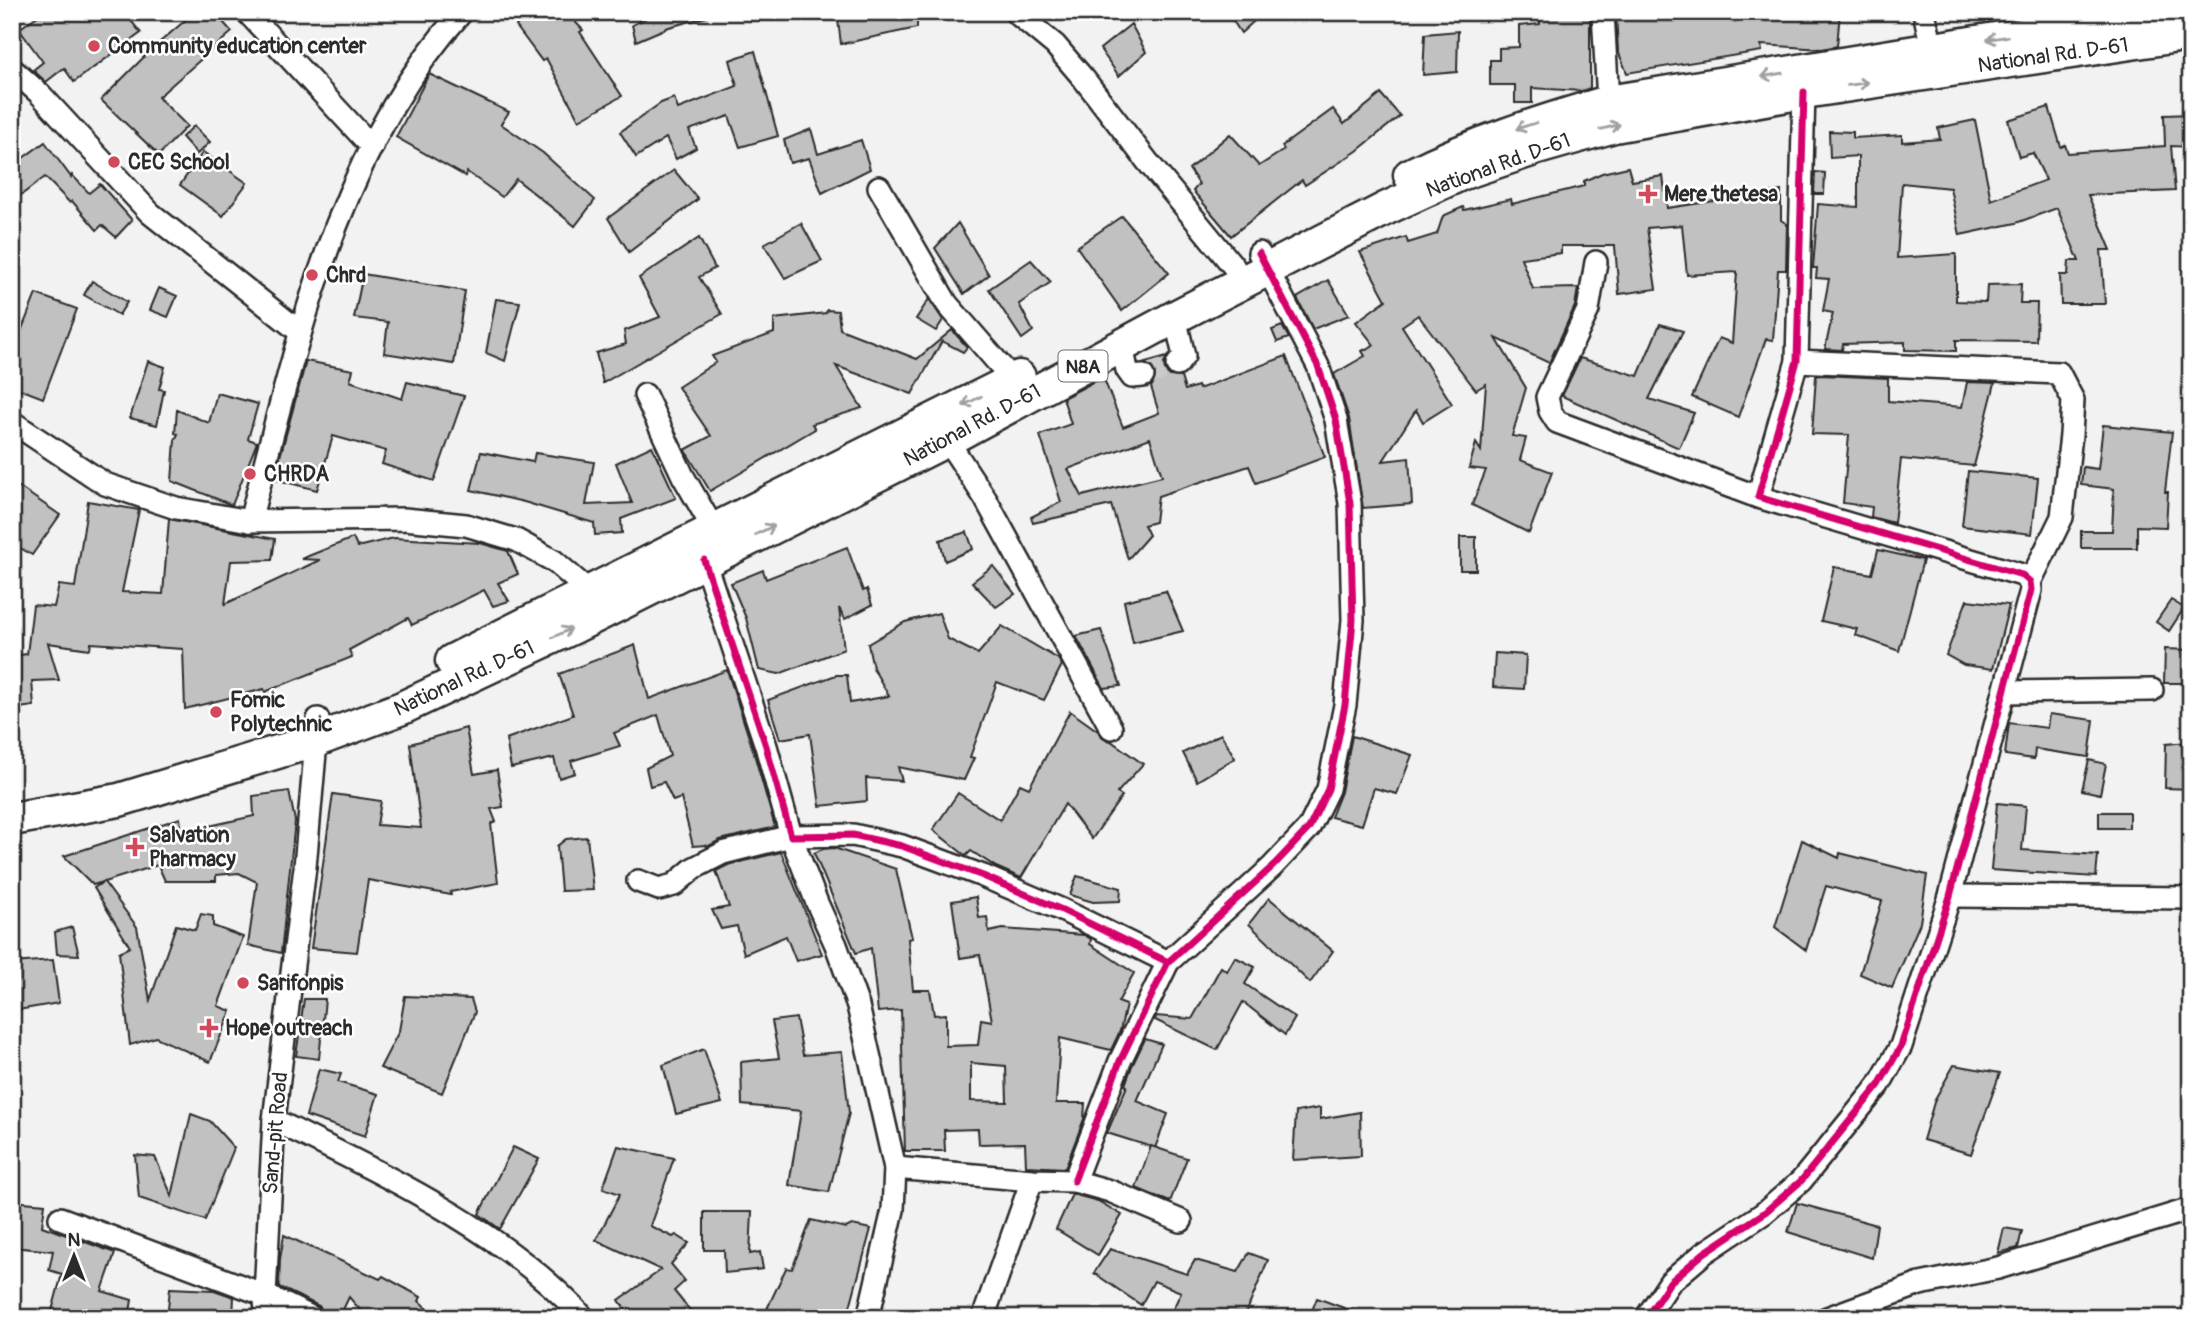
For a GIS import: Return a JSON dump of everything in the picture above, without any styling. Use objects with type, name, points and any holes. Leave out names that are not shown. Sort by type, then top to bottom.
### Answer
[{"type":"highway","name":"National Rd. D-61","points":[[12,819],[118,800],[317,729],[1013,380],[1254,263],[1453,153],[1526,126],[1608,102],[2161,12]]},
{"type":"highway","name":"National Rd. D-61","points":[[12,797],[106,782],[402,708],[576,626],[947,440],[1175,317],[1254,263],[1451,179],[1537,148],[1614,126],[1804,92],[2191,34]]},
{"type":"street","points":[[247,12],[372,147]]},
{"type":"street","points":[[250,520],[300,332],[335,230],[372,147],[410,80],[462,12]]},
{"type":"street","points":[[1015,12],[1055,46],[1084,79],[1147,162],[1254,263],[1318,366],[1336,420],[1350,516],[1353,620],[1345,705],[1328,789],[1308,828],[1272,867],[1168,962],[1120,1061],[1074,1181]]},
{"type":"street","points":[[1602,12],[1608,102]]},
{"type":"street","points":[[1924,12],[1932,48]]},
{"type":"street","points":[[12,69],[40,94],[150,213],[300,332]]},
{"type":"street","points":[[1758,497],[1797,361],[1804,92]]},
{"type":"street","points":[[879,187],[947,304],[1013,380]]},
{"type":"street","points":[[1596,262],[1588,310],[1547,397],[1550,411],[1557,422],[1758,497],[2022,575],[2030,582]]},
{"type":"street","points":[[1175,317],[1184,356],[1177,365]]},
{"type":"street","points":[[1122,346],[1127,370],[1132,377],[1143,376]]},
{"type":"street","points":[[1646,1318],[1670,1282],[1704,1253],[1764,1213],[1801,1181],[1880,1085],[1901,1046],[1950,896],[2031,590],[2030,582],[2062,517],[2073,400],[2059,373],[1797,361]]},
{"type":"street","points":[[645,396],[683,475],[714,530]]},
{"type":"street","points":[[12,422],[105,484],[176,508],[250,520],[404,519],[466,525],[516,540],[554,561],[591,593]]},
{"type":"street","points":[[947,440],[985,498],[1111,728]]},
{"type":"street","points":[[704,560],[766,746],[791,836],[858,1006],[895,1168],[893,1210],[868,1318]]},
{"type":"street","points":[[2005,692],[2152,690]]},
{"type":"street","name":"Sand-pit Road","points":[[266,1318],[274,1120],[305,867],[317,729]]},
{"type":"street","points":[[638,881],[659,889],[674,885],[694,868],[723,853],[791,836],[853,835],[902,846],[1028,895],[1168,962]]},
{"type":"street","points":[[1950,896],[2191,898]]},
{"type":"street","points":[[274,1120],[380,1173],[451,1213],[516,1257],[584,1318]]},
{"type":"street","points":[[895,1168],[1074,1181],[1110,1191],[1181,1221]]},
{"type":"street","points":[[983,1318],[1032,1180]]},
{"type":"street","points":[[1827,1318],[1920,1284],[1998,1268],[2191,1209]]},
{"type":"street","points":[[60,1218],[265,1295],[313,1318]]},
{"type":"building","points":[[43,12],[124,12],[141,33],[74,82],[64,68],[46,82],[33,70],[43,62],[19,29]]},
{"type":"building","points":[[195,12],[214,12],[232,32],[158,97],[187,126],[159,155],[101,100],[153,48]]},
{"type":"building","points":[[527,12],[566,12],[583,30],[580,32],[622,96],[579,120],[546,58],[542,61],[516,26]]},
{"type":"building","points":[[658,12],[707,12],[707,17],[669,27],[636,41],[632,25]]},
{"type":"building","points":[[837,12],[917,12],[917,28],[841,44]]},
{"type":"building","points":[[1227,12],[1264,12],[1241,33]]},
{"type":"building","points":[[1540,12],[1590,14],[1590,88],[1582,91],[1532,88],[1532,103],[1515,103],[1515,85],[1490,85],[1490,60],[1499,60],[1499,48],[1519,47],[1519,26],[1540,24]]},
{"type":"building","points":[[1616,12],[1748,12],[1784,16],[1784,12],[1840,12],[1837,46],[1822,49],[1761,45],[1762,51],[1627,73],[1618,51]]},
{"type":"building","points":[[1131,24],[1146,52],[1119,76],[1100,49]]},
{"type":"building","points":[[1458,31],[1457,72],[1423,75],[1425,34]]},
{"type":"building","points":[[755,51],[778,136],[740,147],[729,116],[689,130],[696,148],[676,159],[666,138],[636,157],[620,132],[661,103],[674,98],[678,109],[737,86],[730,60]]},
{"type":"building","points":[[429,74],[509,112],[501,124],[543,153],[595,200],[575,226],[516,179],[502,197],[467,172],[465,176],[396,137]]},
{"type":"building","points":[[1381,94],[1400,116],[1357,151],[1305,185],[1302,180],[1231,236],[1193,191],[1199,184],[1189,169],[1230,134],[1259,166],[1284,150],[1282,146],[1333,109],[1344,124]]},
{"type":"building","points":[[2049,107],[2061,147],[2065,145],[2068,153],[2165,146],[2164,115],[2191,114],[2191,147],[2171,146],[2175,191],[2088,195],[2111,250],[2101,250],[2105,304],[2061,304],[2060,275],[2068,275],[2069,261],[2079,261],[2057,208],[2016,223],[1960,235],[1950,188],[1902,183],[1897,258],[1956,254],[1956,301],[1986,302],[1987,285],[2021,284],[2020,303],[2037,303],[2036,341],[1956,340],[1956,351],[1905,350],[1905,342],[1843,344],[1842,350],[1825,349],[1833,313],[1823,311],[1829,279],[1816,278],[1817,268],[1813,268],[1818,204],[1858,207],[1858,156],[1830,158],[1829,131],[1853,132],[1853,138],[1902,135],[1902,142],[1940,139],[1938,128],[1975,120],[1991,200],[2046,180],[2033,153],[2019,157],[2008,120]]},
{"type":"building","points":[[194,126],[210,142],[197,154],[182,137]]},
{"type":"building","points":[[811,129],[818,154],[861,140],[870,169],[822,193],[809,158],[790,163],[784,140]]},
{"type":"building","points":[[45,142],[71,177],[72,175],[89,193],[100,184],[132,220],[116,237],[102,225],[97,230],[72,201],[70,203],[45,177],[12,202],[12,166]]},
{"type":"building","points":[[203,152],[247,183],[223,216],[180,185]]},
{"type":"building","points":[[1628,167],[1632,181],[1663,176],[1667,208],[1781,191],[1781,220],[1787,224],[1786,270],[1778,270],[1773,340],[1766,339],[1738,417],[1692,397],[1719,338],[1732,343],[1737,272],[1687,275],[1682,225],[1647,228],[1656,289],[1619,294],[1615,246],[1561,246],[1561,253],[1521,258],[1533,289],[1578,288],[1575,306],[1549,363],[1496,338],[1526,388],[1512,436],[1526,438],[1520,460],[1552,472],[1529,533],[1472,505],[1486,470],[1469,468],[1476,443],[1481,451],[1486,384],[1476,390],[1418,315],[1402,326],[1452,404],[1423,422],[1416,410],[1383,461],[1409,458],[1412,504],[1363,508],[1349,418],[1334,374],[1365,356],[1362,351],[1374,345],[1356,322],[1386,300],[1360,252],[1406,237],[1408,243],[1437,234],[1443,216],[1463,207],[1464,210],[1511,199],[1512,204],[1584,186],[1584,181],[1602,173]]},
{"type":"building","points":[[674,170],[698,199],[629,252],[608,218]]},
{"type":"building","points":[[1815,172],[1825,173],[1824,194],[1814,194]]},
{"type":"building","points":[[1122,216],[1169,273],[1122,311],[1077,247]]},
{"type":"building","points":[[801,223],[822,261],[785,278],[764,244]]},
{"type":"building","points":[[958,223],[989,275],[964,294],[935,248]]},
{"type":"building","points":[[699,238],[715,268],[699,277],[722,314],[603,383],[596,353],[626,344],[624,331],[660,317],[639,278]]},
{"type":"building","points":[[1031,260],[1051,282],[1019,304],[1033,331],[1022,339],[989,289]]},
{"type":"building","points":[[363,274],[465,291],[454,364],[384,353],[388,322],[354,318]]},
{"type":"building","points":[[1328,280],[1349,315],[1313,329],[1297,298]]},
{"type":"building","points":[[92,281],[127,302],[119,315],[84,295]]},
{"type":"building","points":[[159,288],[177,296],[168,317],[150,310]]},
{"type":"building","points":[[36,294],[77,309],[43,398],[12,386],[12,354]]},
{"type":"building","points":[[496,299],[520,302],[505,361],[486,353]]},
{"type":"building","points":[[929,299],[943,320],[936,331],[916,319]]},
{"type":"building","points":[[827,310],[838,311],[840,329],[917,359],[952,330],[967,347],[963,352],[942,341],[912,394],[836,366],[862,408],[812,424],[815,429],[710,491],[685,450],[711,436],[678,387],[716,362],[712,356],[774,333],[774,319],[826,313]]},
{"type":"building","points":[[1660,324],[1683,331],[1649,399],[1694,413],[1679,448],[1562,396],[1580,358],[1638,376]]},
{"type":"building","points":[[1282,326],[1289,338],[1277,342],[1272,330]]},
{"type":"building","points":[[1286,356],[1325,457],[1256,483],[1249,466],[1158,496],[1155,522],[1144,525],[1149,535],[1128,559],[1111,505],[1033,523],[1031,517],[1061,502],[1040,435],[1071,424],[1063,398],[1103,377],[1123,427],[1159,413],[1151,387],[1156,374],[1153,368],[1145,363],[1167,357],[1165,371],[1170,376],[1181,377],[1185,390],[1198,386],[1199,389]],"holes":[[[1150,438],[1162,476],[1082,496],[1068,469]]]},
{"type":"building","points":[[148,361],[165,367],[159,389],[164,390],[157,425],[130,418]]},
{"type":"building","points":[[306,361],[353,370],[350,381],[402,399],[407,382],[464,396],[434,481],[382,464],[386,451],[333,436],[317,490],[274,479]]},
{"type":"building","points":[[1816,376],[1888,378],[1888,401],[1962,407],[1967,382],[1995,383],[1974,466],[1901,459],[1894,523],[1871,517],[1872,507],[1843,503],[1849,435],[1812,434]]},
{"type":"building","points":[[217,393],[258,404],[248,439],[257,442],[232,505],[172,481],[175,440],[178,434],[175,433],[177,410],[209,423]]},
{"type":"building","points":[[2103,425],[2172,432],[2165,492],[2168,492],[2166,527],[2137,526],[2137,548],[2081,548],[2081,531],[2112,531],[2114,489],[2081,485],[2083,467],[2098,469]]},
{"type":"building","points":[[652,446],[676,498],[621,519],[622,533],[595,535],[594,523],[524,502],[471,490],[481,452],[533,462],[535,453],[594,462],[586,505],[632,503],[616,463]]},
{"type":"building","points":[[1968,471],[2038,478],[2032,534],[1962,526]]},
{"type":"building","points":[[12,482],[60,515],[32,555],[12,543]]},
{"type":"building","points":[[88,501],[139,510],[122,592],[163,594],[169,519],[275,539],[272,560],[231,561],[225,604],[320,560],[301,559],[353,538],[357,547],[394,538],[480,543],[508,551],[518,574],[498,583],[509,601],[493,606],[484,590],[412,625],[408,618],[349,650],[352,657],[265,692],[264,689],[185,709],[183,649],[91,643],[90,649],[48,643],[59,680],[32,681],[34,706],[12,709],[12,656],[27,654],[33,605],[54,607],[59,585],[75,587]]},
{"type":"building","points":[[967,532],[973,549],[945,561],[940,540]]},
{"type":"building","points":[[1460,537],[1476,537],[1476,570],[1460,570]]},
{"type":"building","points":[[847,547],[863,591],[867,589],[872,605],[845,619],[839,608],[844,649],[779,674],[759,670],[746,618],[731,583],[763,570],[766,579]]},
{"type":"building","points":[[1878,550],[1923,560],[1899,651],[1855,635],[1857,629],[1821,621],[1834,567],[1872,574]]},
{"type":"building","points":[[993,566],[1015,594],[996,607],[972,582]]},
{"type":"building","points":[[1166,591],[1183,631],[1133,643],[1124,601]]},
{"type":"building","points":[[1967,600],[2009,605],[1993,669],[1964,665],[1946,655]]},
{"type":"building","points":[[2171,600],[2184,608],[2169,631],[2156,622]]},
{"type":"building","points":[[939,613],[948,639],[978,654],[1002,626],[1058,659],[1062,665],[1044,700],[997,682],[970,757],[974,758],[964,780],[898,767],[902,781],[866,778],[867,801],[820,806],[810,734],[780,739],[768,700],[836,675],[847,675],[850,703],[889,696],[873,668],[868,644],[905,622]]},
{"type":"building","points":[[1101,630],[1121,686],[1104,688],[1076,636]]},
{"type":"building","points":[[635,645],[649,699],[727,670],[775,827],[720,840],[707,847],[693,846],[681,798],[673,801],[664,782],[650,786],[646,768],[670,756],[658,715],[614,733],[620,746],[571,761],[575,773],[559,778],[554,758],[511,768],[506,739],[573,715],[559,674]]},
{"type":"building","points":[[2165,649],[2191,650],[2191,683],[2164,683]]},
{"type":"building","points":[[1495,653],[1526,655],[1524,689],[1493,687]]},
{"type":"building","points":[[1070,711],[1098,731],[1104,739],[1143,764],[1117,793],[1122,796],[1092,839],[1065,804],[1021,878],[996,867],[971,851],[966,856],[933,830],[958,793],[1000,820],[1020,784],[1029,788]]},
{"type":"building","points":[[2049,714],[2094,720],[2089,757],[2035,749],[2034,759],[2005,755],[2009,723],[2047,728]]},
{"type":"building","points":[[466,728],[474,774],[497,770],[503,807],[491,809],[496,822],[491,824],[498,883],[450,892],[451,895],[368,880],[357,952],[311,948],[333,794],[381,801],[377,825],[421,828],[410,744]]},
{"type":"building","points":[[1221,734],[1235,758],[1197,781],[1183,753]]},
{"type":"building","points":[[1352,736],[1412,755],[1397,794],[1374,788],[1362,825],[1331,817],[1341,792]]},
{"type":"building","points":[[2188,742],[2191,789],[2165,788],[2166,744]]},
{"type":"building","points":[[2089,760],[2106,764],[2100,794],[2082,790]]},
{"type":"building","points":[[289,791],[295,821],[281,953],[248,945],[257,882],[239,873],[216,875],[216,881],[165,881],[158,865],[104,882],[137,927],[150,1000],[176,925],[195,930],[201,914],[213,916],[213,926],[243,937],[218,1006],[231,1011],[210,1062],[156,1037],[130,1045],[119,952],[130,947],[94,888],[103,882],[93,885],[64,856],[180,818],[182,832],[254,816],[253,796]]},
{"type":"building","points":[[1997,803],[2026,806],[2022,850],[2098,855],[2096,877],[1991,870]]},
{"type":"building","points":[[2099,812],[2129,812],[2129,828],[2099,828]]},
{"type":"building","points":[[587,837],[593,890],[561,891],[557,846],[566,839]]},
{"type":"building","points":[[1802,840],[1839,858],[1840,853],[1927,875],[1920,923],[1892,988],[1860,974],[1882,901],[1826,886],[1806,950],[1775,927]]},
{"type":"building","points":[[834,848],[896,869],[912,938],[908,939],[913,990],[930,990],[934,1015],[946,1014],[946,1046],[978,1045],[981,1019],[992,1021],[980,955],[960,958],[952,901],[976,897],[979,918],[987,917],[989,932],[1003,929],[1084,935],[1091,939],[1090,944],[1134,973],[1118,1002],[1126,1005],[1120,1031],[1111,1050],[1060,1038],[1056,1103],[1085,1103],[1084,1119],[1065,1168],[1026,1166],[1025,1143],[979,1144],[978,1129],[944,1130],[945,1151],[905,1151],[901,1010],[878,1012],[871,948],[856,953],[814,853]],"holes":[[[971,1063],[1006,1066],[1007,1102],[971,1101]]]},
{"type":"building","points":[[781,852],[822,954],[796,961],[786,936],[744,954],[737,926],[721,929],[712,910],[729,907],[716,871],[728,865]]},
{"type":"building","points":[[1077,876],[1121,888],[1120,901],[1093,902],[1070,895]]},
{"type":"building","points":[[1269,898],[1333,951],[1310,983],[1249,924]]},
{"type":"building","points":[[72,927],[79,955],[57,954],[55,932]]},
{"type":"building","points":[[1235,957],[1255,967],[1245,984],[1295,1018],[1285,1035],[1243,1002],[1217,1050],[1155,1020],[1156,1016],[1192,1019],[1221,967],[1227,971]]},
{"type":"building","points":[[53,960],[59,1003],[12,1011],[12,963]]},
{"type":"building","points":[[405,996],[471,999],[475,1012],[442,1093],[380,1068],[399,1031]]},
{"type":"building","points":[[304,999],[325,999],[319,1059],[296,1056]]},
{"type":"building","points":[[796,1018],[803,1055],[842,1052],[849,1113],[829,1192],[789,1185],[801,1111],[742,1105],[741,1062],[779,1058],[772,1021]]},
{"type":"building","points":[[1145,1039],[1162,1044],[1137,1101],[1168,1114],[1155,1148],[1107,1133]]},
{"type":"building","points":[[704,1049],[722,1103],[676,1114],[663,1065]]},
{"type":"building","points":[[1954,1065],[2000,1073],[1971,1154],[1923,1140],[1935,1099]]},
{"type":"building","points":[[319,1069],[341,1074],[338,1082],[378,1094],[365,1136],[306,1116]]},
{"type":"building","points":[[1320,1108],[1320,1119],[1360,1112],[1361,1156],[1293,1160],[1296,1112]]},
{"type":"building","points":[[191,1114],[210,1121],[234,1148],[205,1220],[139,1198],[135,1155],[155,1157],[172,1196]]},
{"type":"building","points":[[618,1146],[674,1158],[650,1226],[673,1237],[676,1235],[689,1243],[671,1264],[685,1281],[674,1291],[696,1318],[631,1318],[619,1300],[661,1270],[596,1240],[620,1194],[603,1188]]},
{"type":"building","points":[[1151,1146],[1187,1158],[1170,1202],[1136,1188]]},
{"type":"building","points":[[513,1147],[539,1159],[500,1229],[479,1214]]},
{"type":"building","points":[[1072,1194],[1098,1201],[1122,1215],[1098,1255],[1056,1229]]},
{"type":"building","points":[[12,1201],[45,1204],[42,1226],[115,1253],[102,1291],[132,1300],[129,1318],[50,1318],[62,1274],[49,1270],[53,1251],[12,1247]]},
{"type":"building","points":[[1797,1203],[1877,1225],[1872,1258],[1788,1232]]},
{"type":"building","points":[[704,1212],[752,1212],[750,1254],[760,1252],[763,1269],[725,1273],[724,1250],[704,1250]]},
{"type":"building","points":[[811,1220],[846,1228],[852,1225],[871,1229],[847,1318],[796,1318],[796,1315],[767,1309],[786,1268],[792,1269]]},
{"type":"building","points":[[2004,1228],[2022,1231],[2018,1248],[1998,1253]]},
{"type":"building","points":[[284,1235],[380,1279],[383,1276],[421,1297],[419,1301],[437,1318],[384,1318],[374,1311],[367,1318],[349,1297],[339,1318],[326,1315],[319,1306],[279,1287]]},
{"type":"building","points":[[1110,1249],[1187,1274],[1195,1260],[1238,1272],[1249,1253],[1268,1260],[1244,1318],[1169,1318],[1181,1292],[1154,1281],[1141,1305],[1094,1273]]},
{"type":"building","points":[[170,1288],[214,1290],[234,1297],[233,1318],[167,1318]]},
{"type":"building","points":[[1317,1298],[1366,1316],[1309,1318]]},
{"type":"tunnel","points":[[1143,376],[1177,365]]},
{"type":"cycle path","points":[[1646,1318],[1670,1282],[1704,1253],[1764,1213],[1801,1181],[1879,1085],[1901,1046],[1950,896],[2031,590],[2030,582],[2022,575],[1758,497],[1797,361],[1804,92]]},
{"type":"cycle path","points":[[1074,1181],[1120,1061],[1168,962],[1272,867],[1309,828],[1328,789],[1345,705],[1353,620],[1350,503],[1336,420],[1318,366],[1259,253]]},
{"type":"cycle path","points":[[704,560],[766,746],[791,836],[853,835],[902,846],[983,876],[1062,910],[1168,962]]},
{"type":"place","name":"Community education center","points":[[94,46]]},
{"type":"place","name":"CEC School","points":[[114,162]]},
{"type":"place","name":"Mere thetesa","points":[[1648,194]]},
{"type":"place","name":"Chrd","points":[[312,275]]},
{"type":"place","name":"CHRDA","points":[[250,474]]},
{"type":"place","name":"Fomic Polytechnic","points":[[216,712]]},
{"type":"place","name":"Salvation Pharmacy","points":[[135,847]]},
{"type":"place","name":"Sarifonpis","points":[[243,983]]},
{"type":"place","name":"Hope outreach","points":[[209,1028]]}]
